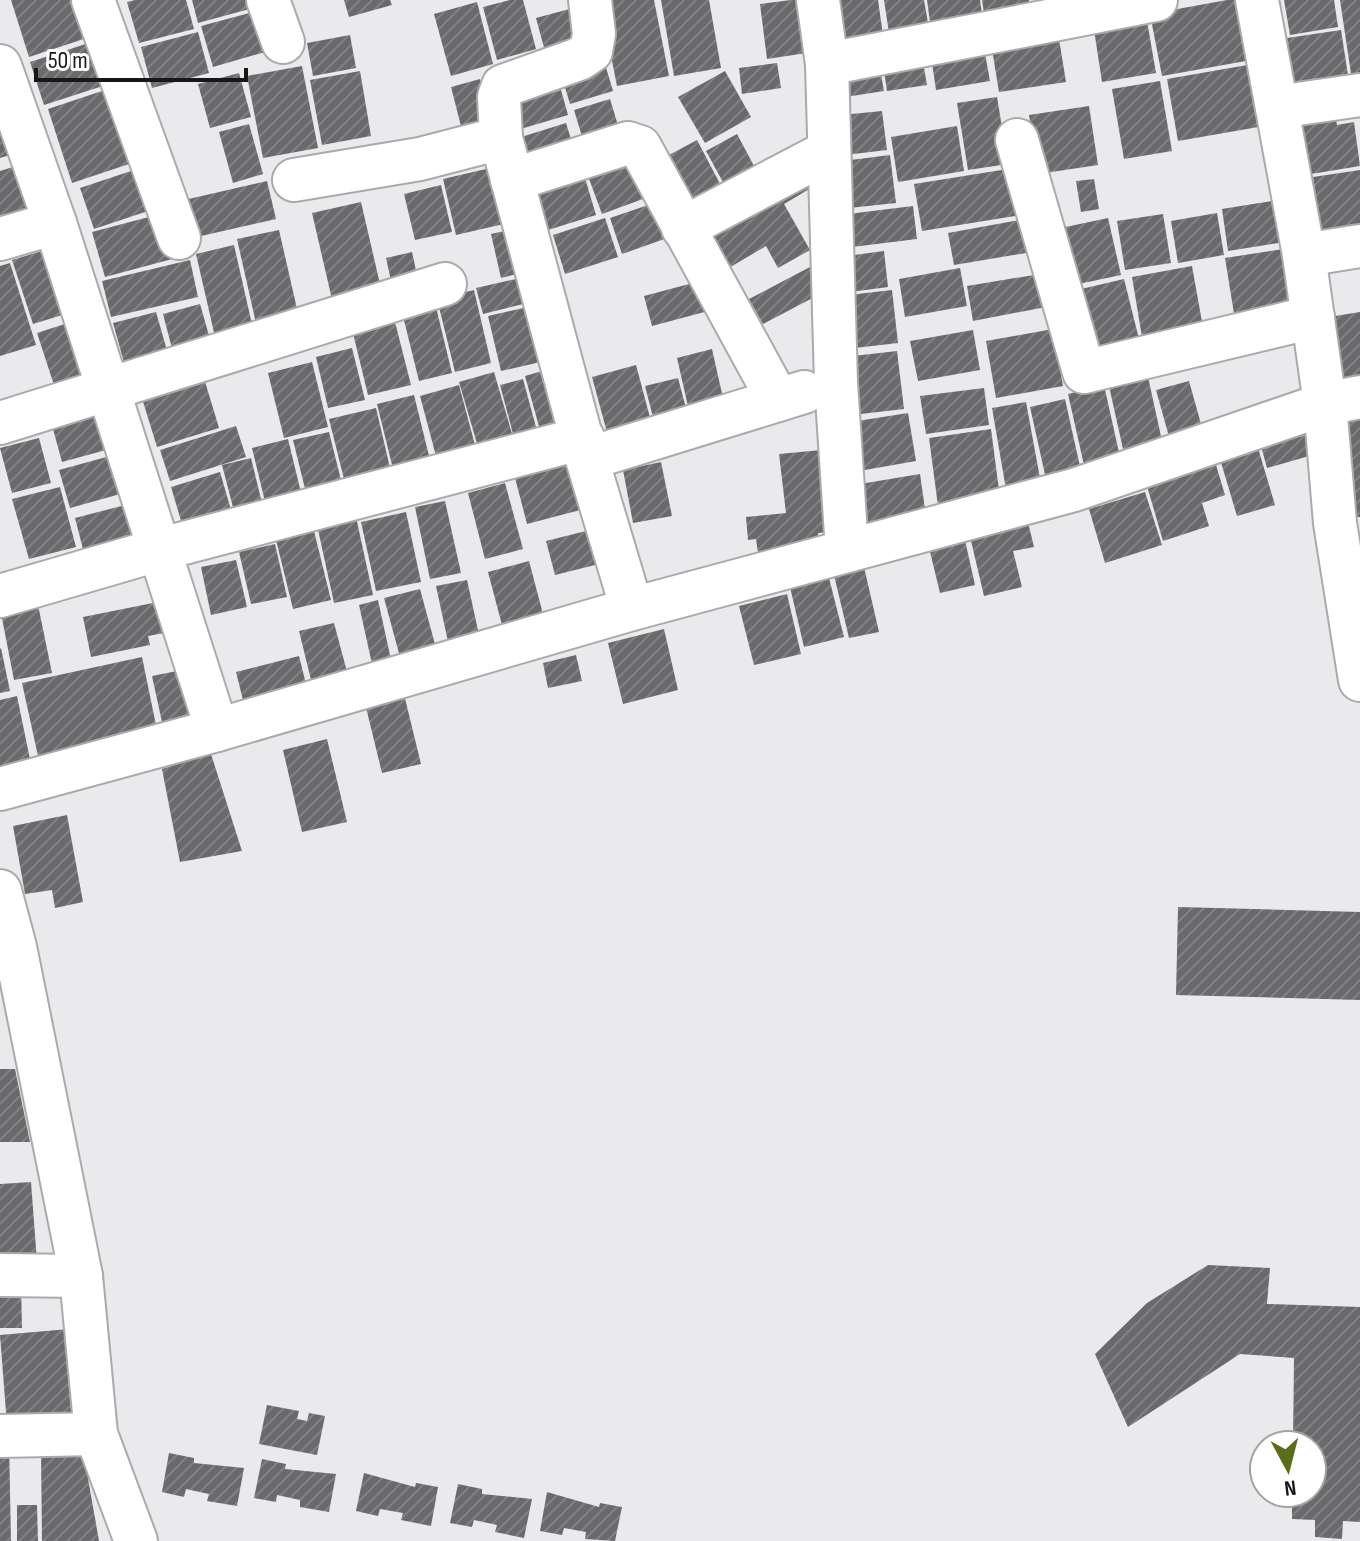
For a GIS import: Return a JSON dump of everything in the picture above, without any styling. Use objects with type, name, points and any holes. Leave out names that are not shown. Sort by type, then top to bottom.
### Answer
[{"type":"street","points":[[93,0],[179,238]]},
{"type":"street","points":[[268,0],[283,42]]},
{"type":"street","points":[[590,0],[594,34],[591,51],[579,59],[503,86],[499,97],[501,138],[632,609]]},
{"type":"street","points":[[818,0],[827,64],[836,383],[847,550]]},
{"type":"street","points":[[827,64],[1156,0]]},
{"type":"street","points":[[1257,0],[1313,317],[1343,400],[1347,522],[1360,680]]},
{"type":"street","points":[[0,66],[55,223],[217,730]]},
{"type":"street","points":[[1277,107],[1360,95]]},
{"type":"street","points":[[294,180],[420,159],[501,138]]},
{"type":"street","points":[[1017,140],[1084,372],[1313,317]]},
{"type":"street","points":[[512,180],[635,144],[640,147],[778,400]]},
{"type":"street","points":[[683,228],[829,151]]},
{"type":"street","points":[[0,239],[55,223]]},
{"type":"street","points":[[1304,255],[1360,246]]},
{"type":"street","points":[[0,423],[445,284]]},
{"type":"street","points":[[0,596],[161,549],[585,448],[836,383]]},
{"type":"street","points":[[0,789],[217,730],[632,609],[1074,490],[1343,400]]},
{"type":"street","points":[[0,891],[7,948],[81,1276],[96,1434],[136,1541]]},
{"type":"street","points":[[0,1275],[81,1276]]},
{"type":"street","points":[[0,1436],[96,1434]]},
{"type":"building","points":[[11,0],[91,0],[102,33],[29,57]]},
{"type":"building","points":[[186,0],[194,29],[139,43],[127,2]]},
{"type":"building","points":[[192,0],[255,0],[257,7],[198,23]]},
{"type":"building","points":[[344,0],[390,0],[392,5],[349,17]]},
{"type":"building","points":[[523,0],[536,49],[497,60],[483,7]]},
{"type":"building","points":[[600,0],[654,0],[669,76],[617,86]]},
{"type":"building","points":[[661,0],[709,0],[721,68],[674,76]]},
{"type":"building","points":[[805,0],[813,52],[767,59],[760,4]]},
{"type":"building","points":[[828,0],[878,0],[884,42],[837,50]]},
{"type":"building","points":[[884,0],[924,0],[931,40],[891,46]]},
{"type":"building","points":[[927,0],[980,0],[984,29],[932,37]]},
{"type":"building","points":[[982,0],[1029,0],[1032,19],[986,26]]},
{"type":"building","points":[[1227,0],[1246,0],[1257,59],[1162,76],[1150,14]]},
{"type":"building","points":[[1284,0],[1334,0],[1338,27],[1290,35]]},
{"type":"building","points":[[1340,0],[1360,0],[1360,86],[1353,87]]},
{"type":"building","points":[[477,2],[493,64],[451,76],[434,14]]},
{"type":"building","points":[[577,7],[586,44],[546,55],[536,18]]},
{"type":"building","points":[[261,10],[272,50],[213,67],[201,26]]},
{"type":"building","points":[[1146,15],[1156,73],[1102,82],[1093,23]]},
{"type":"building","points":[[1341,30],[1350,88],[1296,96],[1287,38]]},
{"type":"building","points":[[198,32],[209,73],[152,88],[141,47]]},
{"type":"building","points":[[350,35],[356,68],[313,76],[307,43]]},
{"type":"building","points":[[101,39],[115,82],[44,105],[30,62]]},
{"type":"building","points":[[1059,39],[1066,82],[999,92],[992,49]]},
{"type":"building","points":[[984,48],[990,81],[936,90],[931,56]]},
{"type":"building","points":[[921,51],[927,85],[887,91],[882,57]]},
{"type":"building","points":[[878,58],[884,91],[839,98],[834,65]]},
{"type":"building","points":[[604,61],[613,91],[570,104],[561,74]]},
{"type":"building","points":[[777,63],[781,88],[742,94],[739,68]]},
{"type":"building","points":[[1253,64],[1264,126],[1178,141],[1167,79]]},
{"type":"building","points":[[302,66],[318,148],[263,158],[247,76]]},
{"type":"building","points":[[360,71],[371,136],[322,145],[310,80]]},
{"type":"building","points":[[725,71],[751,117],[705,143],[678,97]]},
{"type":"building","points":[[239,73],[251,117],[210,128],[198,84]]},
{"type":"building","points":[[480,79],[492,126],[463,134],[451,87]]},
{"type":"building","points":[[1160,81],[1172,151],[1124,159],[1112,89]]},
{"type":"building","points":[[120,85],[144,159],[72,183],[48,109]]},
{"type":"building","points":[[561,90],[568,115],[517,130],[510,105]]},
{"type":"building","points":[[997,97],[1008,164],[968,170],[957,103]]},
{"type":"building","points":[[610,99],[620,132],[584,143],[574,110]]},
{"type":"building","points":[[1089,106],[1098,165],[1038,174],[1029,115]]},
{"type":"building","points":[[882,111],[887,150],[837,156],[832,116]]},
{"type":"building","points":[[0,113],[20,152],[0,158]]},
{"type":"building","points":[[1335,115],[1337,125],[1354,122],[1360,166],[1305,175],[1297,118]]},
{"type":"building","points":[[566,123],[575,152],[527,167],[518,138]]},
{"type":"building","points":[[249,124],[263,174],[233,183],[219,132]]},
{"type":"building","points":[[957,126],[964,171],[898,182],[891,137]]},
{"type":"building","points":[[737,134],[761,179],[730,195],[706,151]]},
{"type":"building","points":[[697,140],[728,199],[689,219],[658,161]]},
{"type":"building","points":[[634,150],[651,196],[602,214],[585,168]]},
{"type":"building","points":[[890,155],[896,203],[840,209],[835,162]]},
{"type":"building","points":[[23,164],[40,218],[0,230],[0,171]]},
{"type":"building","points":[[149,165],[163,206],[94,229],[80,188]]},
{"type":"building","points":[[503,165],[516,221],[456,235],[443,179]]},
{"type":"building","points":[[808,167],[818,184],[784,204],[810,250],[778,268],[766,246],[722,272],[698,229]]},
{"type":"building","points":[[582,168],[596,215],[548,230],[534,183]]},
{"type":"building","points":[[1014,168],[1021,215],[922,231],[914,184]]},
{"type":"building","points":[[1360,170],[1360,229],[1322,235],[1313,177]]},
{"type":"building","points":[[1094,179],[1099,209],[1081,212],[1076,181]]},
{"type":"building","points":[[267,181],[276,219],[188,239],[180,201]]},
{"type":"building","points":[[441,185],[452,232],[415,240],[404,194]]},
{"type":"building","points":[[1279,200],[1285,242],[1228,251],[1222,209]]},
{"type":"building","points":[[660,201],[673,236],[622,254],[610,218]]},
{"type":"building","points":[[361,202],[383,297],[334,308],[312,213]]},
{"type":"building","points":[[913,206],[917,239],[844,248],[840,215]]},
{"type":"building","points":[[164,213],[176,258],[105,277],[92,232]]},
{"type":"building","points":[[1217,213],[1224,255],[1178,263],[1171,221]]},
{"type":"building","points":[[1163,214],[1171,263],[1125,270],[1117,221]]},
{"type":"building","points":[[605,218],[618,257],[565,274],[553,235]]},
{"type":"building","points":[[1108,218],[1121,275],[1074,285],[1061,228]]},
{"type":"building","points":[[1020,220],[1026,253],[954,265],[948,233]]},
{"type":"building","points":[[518,228],[528,271],[501,278],[491,234]]},
{"type":"building","points":[[279,230],[300,322],[258,332],[237,239]]},
{"type":"building","points":[[234,245],[256,342],[218,350],[196,254]]},
{"type":"building","points":[[52,248],[72,312],[33,324],[12,260]]},
{"type":"building","points":[[1290,248],[1300,316],[1236,326],[1225,258]]},
{"type":"building","points":[[884,251],[888,287],[843,293],[839,257]]},
{"type":"building","points":[[412,252],[419,284],[393,290],[386,258]]},
{"type":"building","points":[[190,260],[198,297],[111,317],[102,281]]},
{"type":"building","points":[[10,263],[36,345],[0,356],[0,266]]},
{"type":"building","points":[[1192,266],[1204,333],[1143,343],[1132,277]]},
{"type":"building","points":[[810,267],[824,292],[763,324],[749,299]]},
{"type":"building","points":[[960,268],[967,306],[905,317],[899,279]]},
{"type":"building","points":[[1040,274],[1046,307],[973,321],[967,286]]},
{"type":"building","points":[[533,275],[539,300],[483,314],[476,288]]},
{"type":"building","points":[[1124,279],[1140,343],[1093,354],[1077,290]]},
{"type":"building","points":[[704,280],[712,310],[652,326],[644,296]]},
{"type":"building","points":[[474,290],[491,363],[455,372],[437,299]]},
{"type":"building","points":[[892,290],[898,343],[846,349],[840,296]]},
{"type":"building","points":[[435,303],[452,373],[419,381],[402,312]]},
{"type":"building","points":[[545,303],[558,358],[501,371],[488,316]]},
{"type":"building","points":[[200,304],[212,346],[174,356],[163,314]]},
{"type":"building","points":[[156,312],[170,361],[127,373],[113,323]]},
{"type":"building","points":[[1360,312],[1360,388],[1340,391],[1329,317]]},
{"type":"building","points":[[394,318],[411,385],[368,395],[352,329]]},
{"type":"building","points":[[74,321],[92,376],[55,388],[37,333]]},
{"type":"building","points":[[1053,329],[1063,386],[996,398],[986,341]]},
{"type":"building","points":[[973,330],[980,370],[918,381],[910,341]]},
{"type":"building","points":[[352,348],[365,400],[328,408],[316,357]]},
{"type":"building","points":[[712,349],[725,407],[690,415],[677,358]]},
{"type":"building","points":[[897,351],[904,409],[852,415],[845,357]]},
{"type":"building","points":[[312,362],[328,427],[284,438],[268,373]]},
{"type":"building","points":[[636,365],[652,425],[608,436],[592,377]]},
{"type":"building","points":[[556,367],[574,432],[543,441],[525,376]]},
{"type":"building","points":[[494,372],[515,444],[480,454],[459,382]]},
{"type":"building","points":[[203,375],[219,428],[157,447],[141,395]]},
{"type":"building","points":[[1148,377],[1164,450],[1125,458],[1109,386]]},
{"type":"building","points":[[678,378],[687,412],[654,421],[645,386]]},
{"type":"building","points":[[523,379],[539,438],[516,445],[500,385]]},
{"type":"building","points":[[1189,381],[1206,442],[1173,451],[1156,390]]},
{"type":"building","points":[[459,385],[475,445],[436,456],[420,396]]},
{"type":"building","points":[[1104,385],[1122,466],[1086,474],[1068,394]]},
{"type":"building","points":[[984,388],[989,425],[926,434],[920,396]]},
{"type":"building","points":[[414,395],[431,464],[394,473],[377,404]]},
{"type":"building","points":[[1065,399],[1081,471],[1046,479],[1030,407]]},
{"type":"building","points":[[1026,402],[1042,489],[1007,495],[992,408]]},
{"type":"building","points":[[95,406],[106,450],[62,462],[50,418]]},
{"type":"building","points":[[376,408],[391,472],[345,483],[329,419]]},
{"type":"building","points":[[908,413],[916,461],[859,471],[851,422]]},
{"type":"building","points":[[1360,413],[1360,517],[1350,518],[1339,416]]},
{"type":"building","points":[[1306,421],[1316,454],[1267,468],[1258,435]]},
{"type":"building","points":[[236,426],[246,457],[170,481],[160,450]]},
{"type":"building","points":[[991,429],[1000,498],[938,506],[929,438]]},
{"type":"building","points":[[329,432],[345,496],[309,505],[293,440]]},
{"type":"building","points":[[39,438],[51,483],[12,493],[0,448]]},
{"type":"building","points":[[288,439],[304,505],[268,514],[252,448]]},
{"type":"building","points":[[1258,448],[1275,505],[1237,516],[1220,459]]},
{"type":"building","points":[[832,449],[841,531],[818,533],[819,546],[758,553],[756,539],[748,540],[746,517],[786,513],[779,454]]},
{"type":"building","points":[[121,453],[131,491],[70,508],[59,470]]},
{"type":"building","points":[[251,458],[263,507],[235,515],[222,465]]},
{"type":"building","points":[[571,459],[584,509],[527,524],[514,474]]},
{"type":"building","points":[[661,462],[672,516],[633,523],[623,470]]},
{"type":"building","points":[[1216,465],[1225,495],[1202,503],[1209,526],[1163,541],[1147,486]]},
{"type":"building","points":[[220,472],[234,520],[185,534],[171,487]]},
{"type":"building","points":[[920,474],[927,523],[861,534],[854,485]]},
{"type":"building","points":[[505,483],[523,549],[485,559],[468,493]]},
{"type":"building","points":[[60,487],[76,547],[29,559],[12,499]]},
{"type":"building","points":[[1145,492],[1162,545],[1105,563],[1089,509]]},
{"type":"building","points":[[445,501],[461,573],[430,579],[415,507]]},
{"type":"building","points":[[137,502],[147,541],[85,557],[75,518]]},
{"type":"building","points":[[406,512],[421,582],[376,591],[361,522]]},
{"type":"building","points":[[1026,514],[1034,547],[1013,551],[1022,587],[984,596],[968,528]]},
{"type":"building","points":[[356,517],[373,595],[334,603],[317,525]]},
{"type":"building","points":[[962,527],[975,585],[940,593],[926,535]]},
{"type":"building","points":[[590,530],[599,564],[555,575],[546,541]]},
{"type":"building","points":[[314,531],[331,600],[293,609],[276,540]]},
{"type":"building","points":[[275,544],[287,597],[251,604],[239,552]]},
{"type":"building","points":[[236,560],[247,607],[211,615],[201,567]]},
{"type":"building","points":[[529,561],[543,614],[502,625],[488,572]]},
{"type":"building","points":[[864,567],[879,632],[849,638],[834,575]]},
{"type":"building","points":[[829,578],[844,637],[804,647],[790,587]]},
{"type":"building","points":[[467,580],[481,644],[450,651],[436,586]]},
{"type":"building","points":[[420,589],[436,648],[400,657],[384,598]]},
{"type":"building","points":[[787,594],[801,654],[754,665],[739,606]]},
{"type":"building","points":[[378,600],[393,669],[374,673],[359,605]]},
{"type":"building","points":[[158,602],[164,633],[148,636],[150,645],[91,657],[83,617]]},
{"type":"building","points":[[38,605],[52,673],[14,680],[1,613]]},
{"type":"building","points":[[334,623],[350,683],[314,692],[299,631]]},
{"type":"building","points":[[664,629],[678,690],[623,704],[608,643]]},
{"type":"building","points":[[0,649],[10,691],[0,693]]},
{"type":"building","points":[[576,655],[582,681],[548,688],[543,663]]},
{"type":"building","points":[[299,656],[308,692],[245,708],[236,672]]},
{"type":"building","points":[[142,657],[157,730],[38,756],[22,683]]},
{"type":"building","points":[[187,669],[200,728],[165,736],[152,676]]},
{"type":"building","points":[[401,682],[421,764],[382,773],[362,691]]},
{"type":"building","points":[[17,696],[33,774],[0,781],[0,700]]},
{"type":"building","points":[[327,739],[347,822],[302,832],[283,750]]},
{"type":"building","points":[[211,754],[242,851],[180,862],[162,769]]},
{"type":"building","points":[[67,815],[83,902],[55,908],[52,890],[25,894],[13,826]]},
{"type":"building","points":[[1178,907],[1360,912],[1360,1000],[1176,995]]},
{"type":"building","points":[[0,1069],[15,1069],[30,1142],[0,1142]]},
{"type":"building","points":[[31,1182],[37,1262],[0,1264],[0,1184]]},
{"type":"building","points":[[1208,1265],[1270,1268],[1267,1304],[1360,1307],[1360,1522],[1343,1521],[1342,1539],[1315,1537],[1315,1520],[1292,1519],[1292,1509],[1328,1509],[1328,1429],[1293,1429],[1294,1358],[1240,1354],[1128,1427],[1095,1354],[1147,1303]]},
{"type":"building","points":[[0,1286],[21,1286],[22,1328],[0,1328]]},
{"type":"building","points":[[69,1329],[77,1419],[7,1425],[0,1335]]},
{"type":"building","points":[[267,1405],[299,1411],[297,1419],[307,1421],[309,1413],[325,1416],[317,1455],[259,1444]]},
{"type":"building","points":[[0,1441],[9,1441],[11,1541],[0,1541]]},
{"type":"building","points":[[41,1449],[83,1450],[99,1541],[42,1541]]},
{"type":"building","points":[[169,1453],[194,1458],[194,1463],[244,1468],[237,1506],[207,1501],[209,1494],[186,1489],[184,1497],[162,1492]]},
{"type":"building","points":[[262,1459],[286,1464],[285,1469],[336,1474],[329,1512],[300,1507],[300,1500],[277,1495],[276,1502],[254,1498]]},
{"type":"building","points":[[364,1473],[415,1487],[416,1483],[438,1487],[431,1526],[401,1520],[403,1513],[380,1509],[378,1516],[356,1511]]},
{"type":"building","points":[[458,1484],[482,1489],[482,1494],[532,1499],[524,1538],[495,1532],[497,1525],[474,1520],[472,1527],[450,1523]]},
{"type":"building","points":[[547,1492],[599,1507],[600,1503],[622,1507],[615,1541],[585,1539],[586,1532],[564,1528],[562,1535],[540,1531]]},
{"type":"building","points":[[17,1505],[37,1505],[38,1541],[17,1541]]}]
